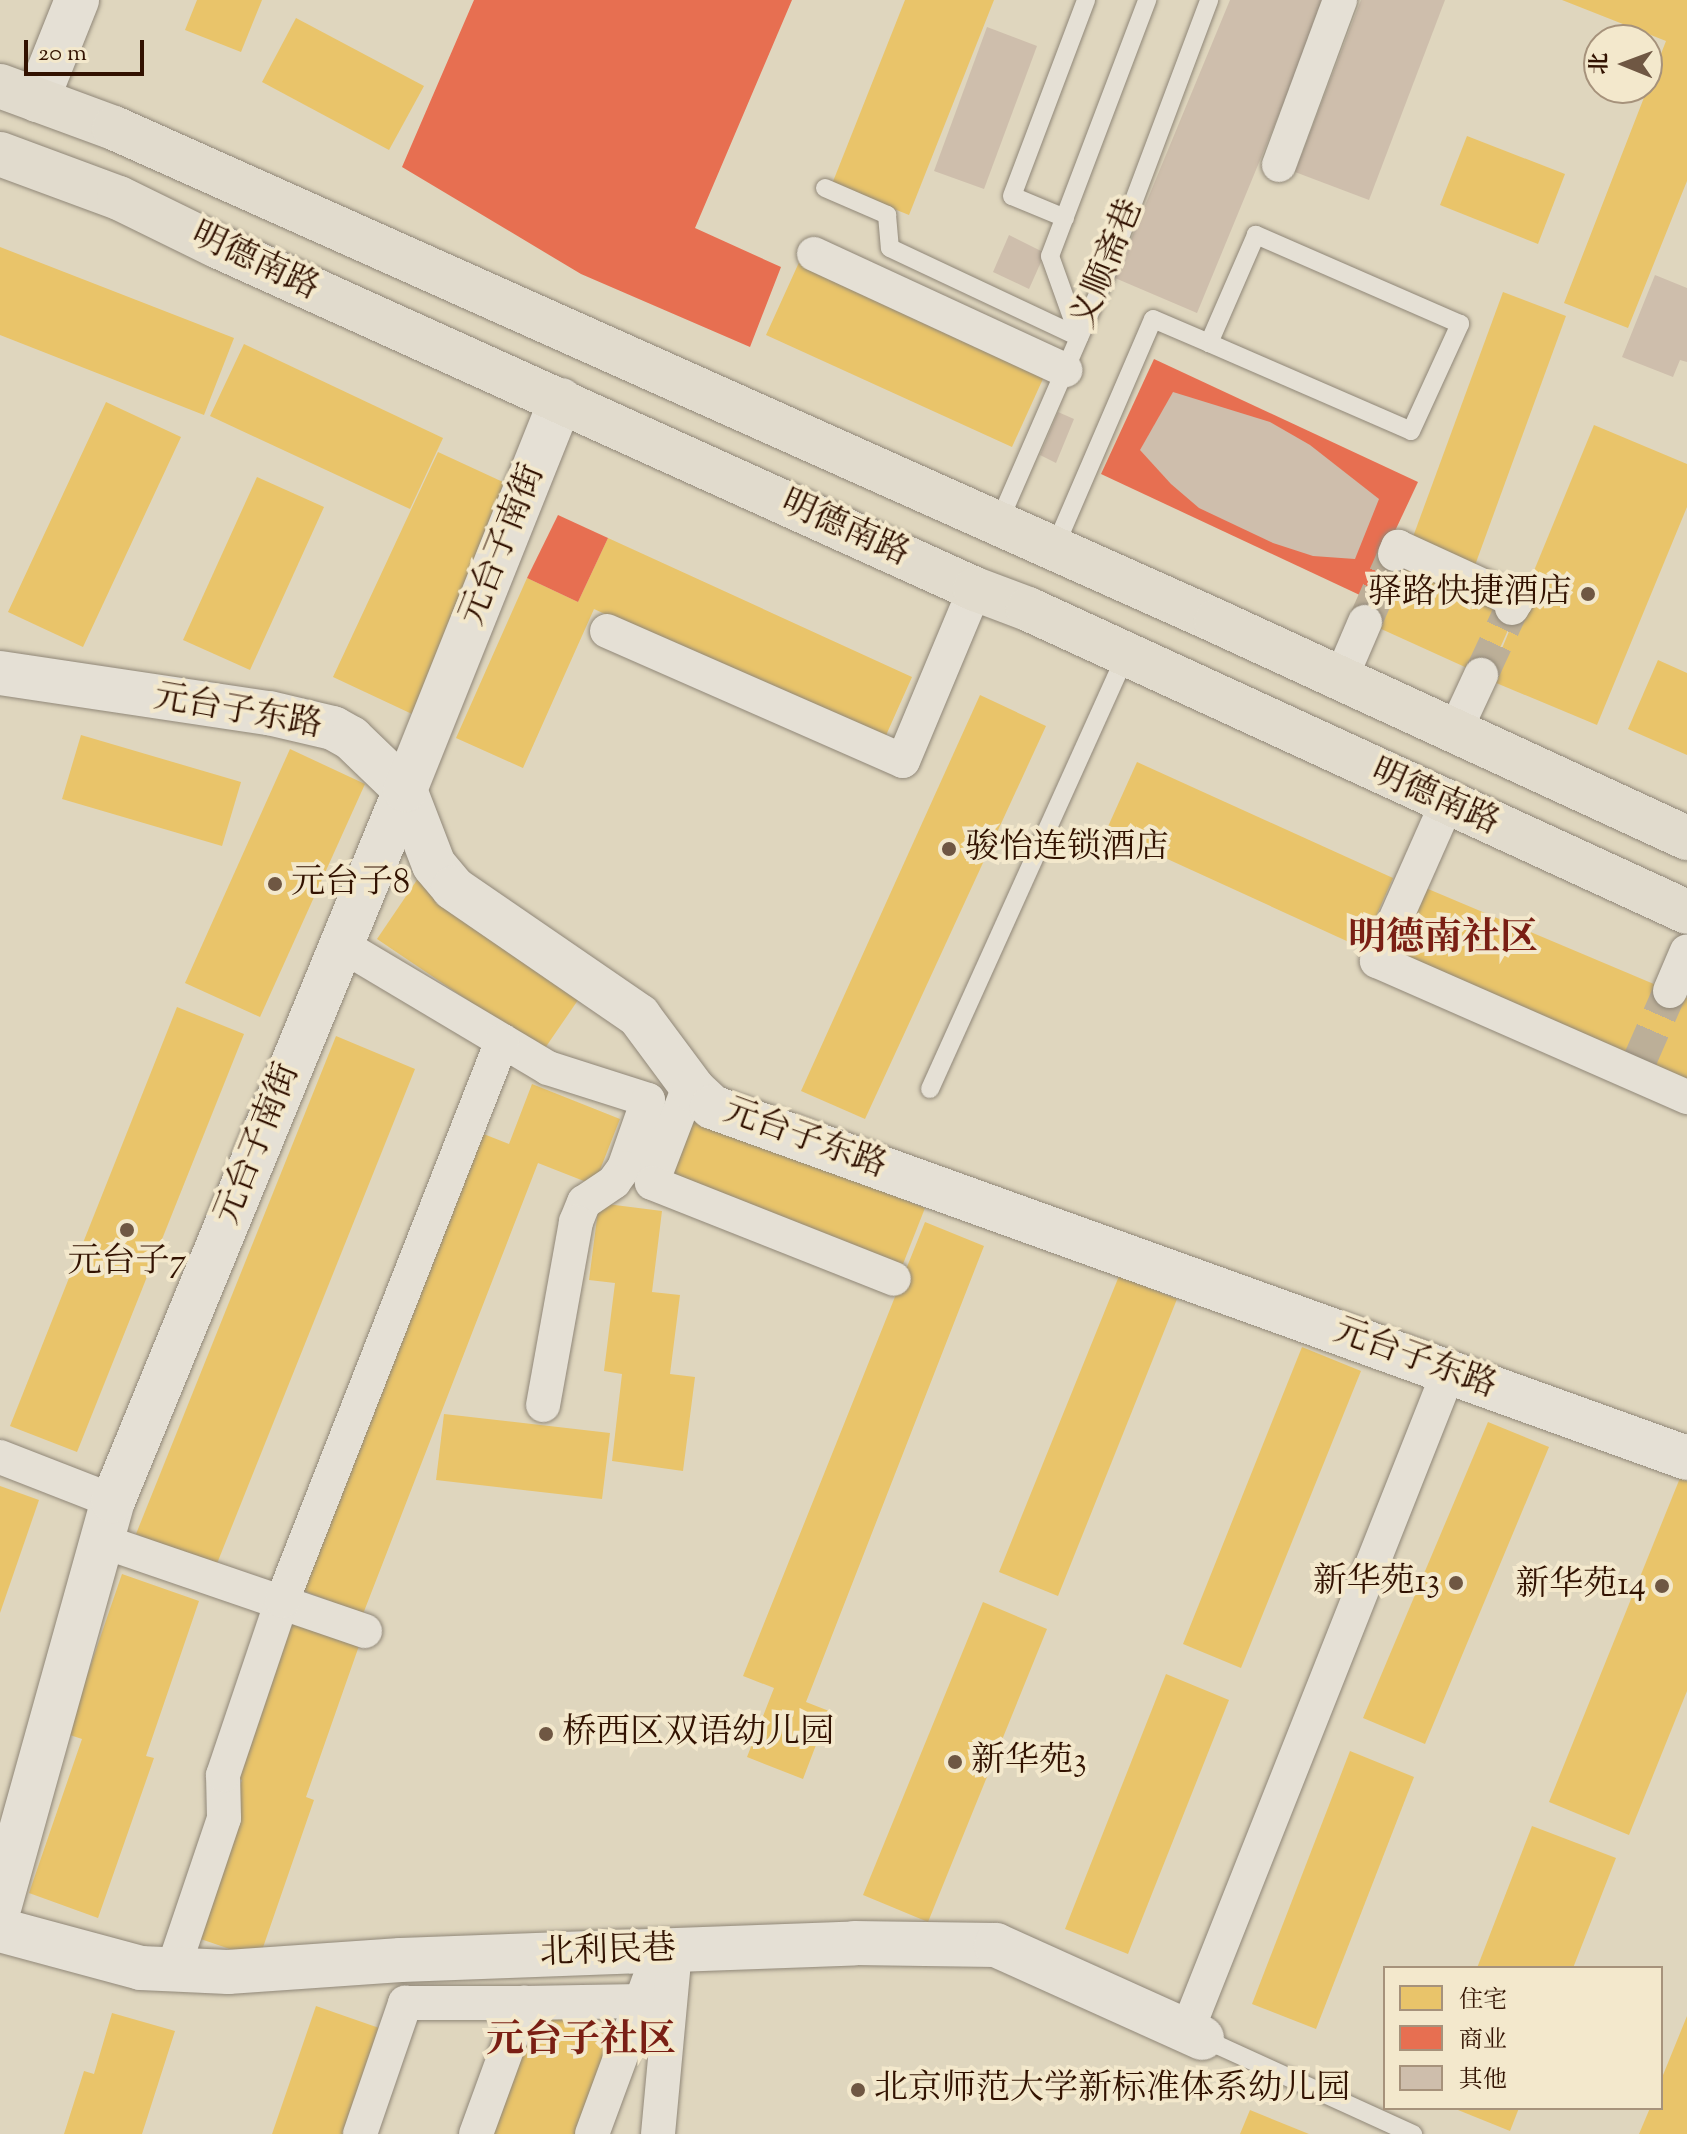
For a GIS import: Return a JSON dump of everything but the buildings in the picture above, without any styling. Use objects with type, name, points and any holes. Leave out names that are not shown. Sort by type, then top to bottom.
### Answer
[{"type":"main road","name":"明德南路","points":[[19,93],[114,128],[1341,678],[1687,838]]},
{"type":"main road","name":"明德南路","points":[[0,154],[119,198],[217,246],[975,589],[1028,609],[1125,657],[1687,912]]},
{"type":"street","points":[[19,93],[77,0]]},
{"type":"street","points":[[1279,165],[1340,0]]},
{"type":"street","points":[[814,254],[1065,370]]},
{"type":"street","name":"元台子南街","points":[[0,1905],[108,1521],[561,400]]},
{"type":"street","points":[[1395,554],[1398,547],[1516,601],[1512,608]]},
{"type":"street","points":[[607,631],[903,761],[975,589]]},
{"type":"street","points":[[1341,678],[1365,622]]},
{"type":"street","name":"元台子东路","points":[[0,673],[311,721],[351,738],[405,790],[434,865],[453,888],[639,1016],[677,1068],[712,1107],[1687,1458]]},
{"type":"street","points":[[1455,731],[1481,675]]},
{"type":"street","points":[[1447,803],[1377,961],[1636,1068],[1687,1097]]},
{"type":"street","points":[[340,944],[548,1068],[648,1100]]},
{"type":"street","points":[[1670,991],[1687,951]]},
{"type":"street","points":[[173,1969],[224,1818],[223,1775],[282,1601],[502,1041]]},
{"type":"street","points":[[543,1405],[576,1222],[584,1202],[614,1182],[624,1168],[648,1100],[677,1068]]},
{"type":"street","points":[[677,1068],[652,1183],[894,1279]]},
{"type":"street","points":[[1195,2034],[1449,1371]]},
{"type":"street","points":[[0,1457],[108,1521],[282,1601],[365,1631]]},
{"type":"street","name":"北利民巷","points":[[0,1930],[141,1968],[228,1972],[401,1960],[854,1943],[996,1945],[1195,2034]]},
{"type":"street","points":[[592,2134],[641,2001],[668,1950]]},
{"type":"street","points":[[658,2134],[668,1950]]},
{"type":"street","points":[[360,2134],[405,2003],[641,2001]]},
{"type":"street","points":[[476,2134],[524,2003]]},
{"type":"lane","points":[[1065,218],[1012,196],[1086,0]]},
{"type":"lane","points":[[1079,337],[1050,256],[1147,0]]},
{"type":"lane","name":"义顺斋巷","points":[[998,524],[1079,337],[1209,0]]},
{"type":"lane","points":[[825,188],[887,215],[890,248],[1079,337]]},
{"type":"lane","points":[[1054,549],[1153,319],[1411,431],[1460,324],[1256,235],[1209,343]]},
{"type":"lane","points":[[930,1089],[1125,657]]},
{"type":"lane","points":[[1195,2034],[1413,2134]]},
{"type":"tunnel","points":[[1365,622],[1395,554]]},
{"type":"tunnel","points":[[1481,675],[1512,608]]},
{"type":"tunnel","points":[[1639,1062],[1670,991]]},
{"type":"place","name":"驿路快捷酒店","points":[[1588,594]]},
{"type":"place","name":"骏怡连锁酒店","points":[[949,849]]},
{"type":"place","name":"元台子8","points":[[275,884]]},
{"type":"place","name":"元台子7","points":[[127,1230]]},
{"type":"place","name":"新华苑13","points":[[1456,1583]]},
{"type":"place","name":"新华苑14","points":[[1662,1586]]},
{"type":"place","name":"桥西区双语幼儿园","points":[[546,1734]]},
{"type":"place","name":"新华苑3","points":[[955,1762]]},
{"type":"place","name":"北京师范大学新标准体系幼儿园","points":[[858,2090]]},
{"type":"district","name":"明德南社区","points":[[1443,941]]},
{"type":"district","name":"元台子社区","points":[[581,2043]]}]
